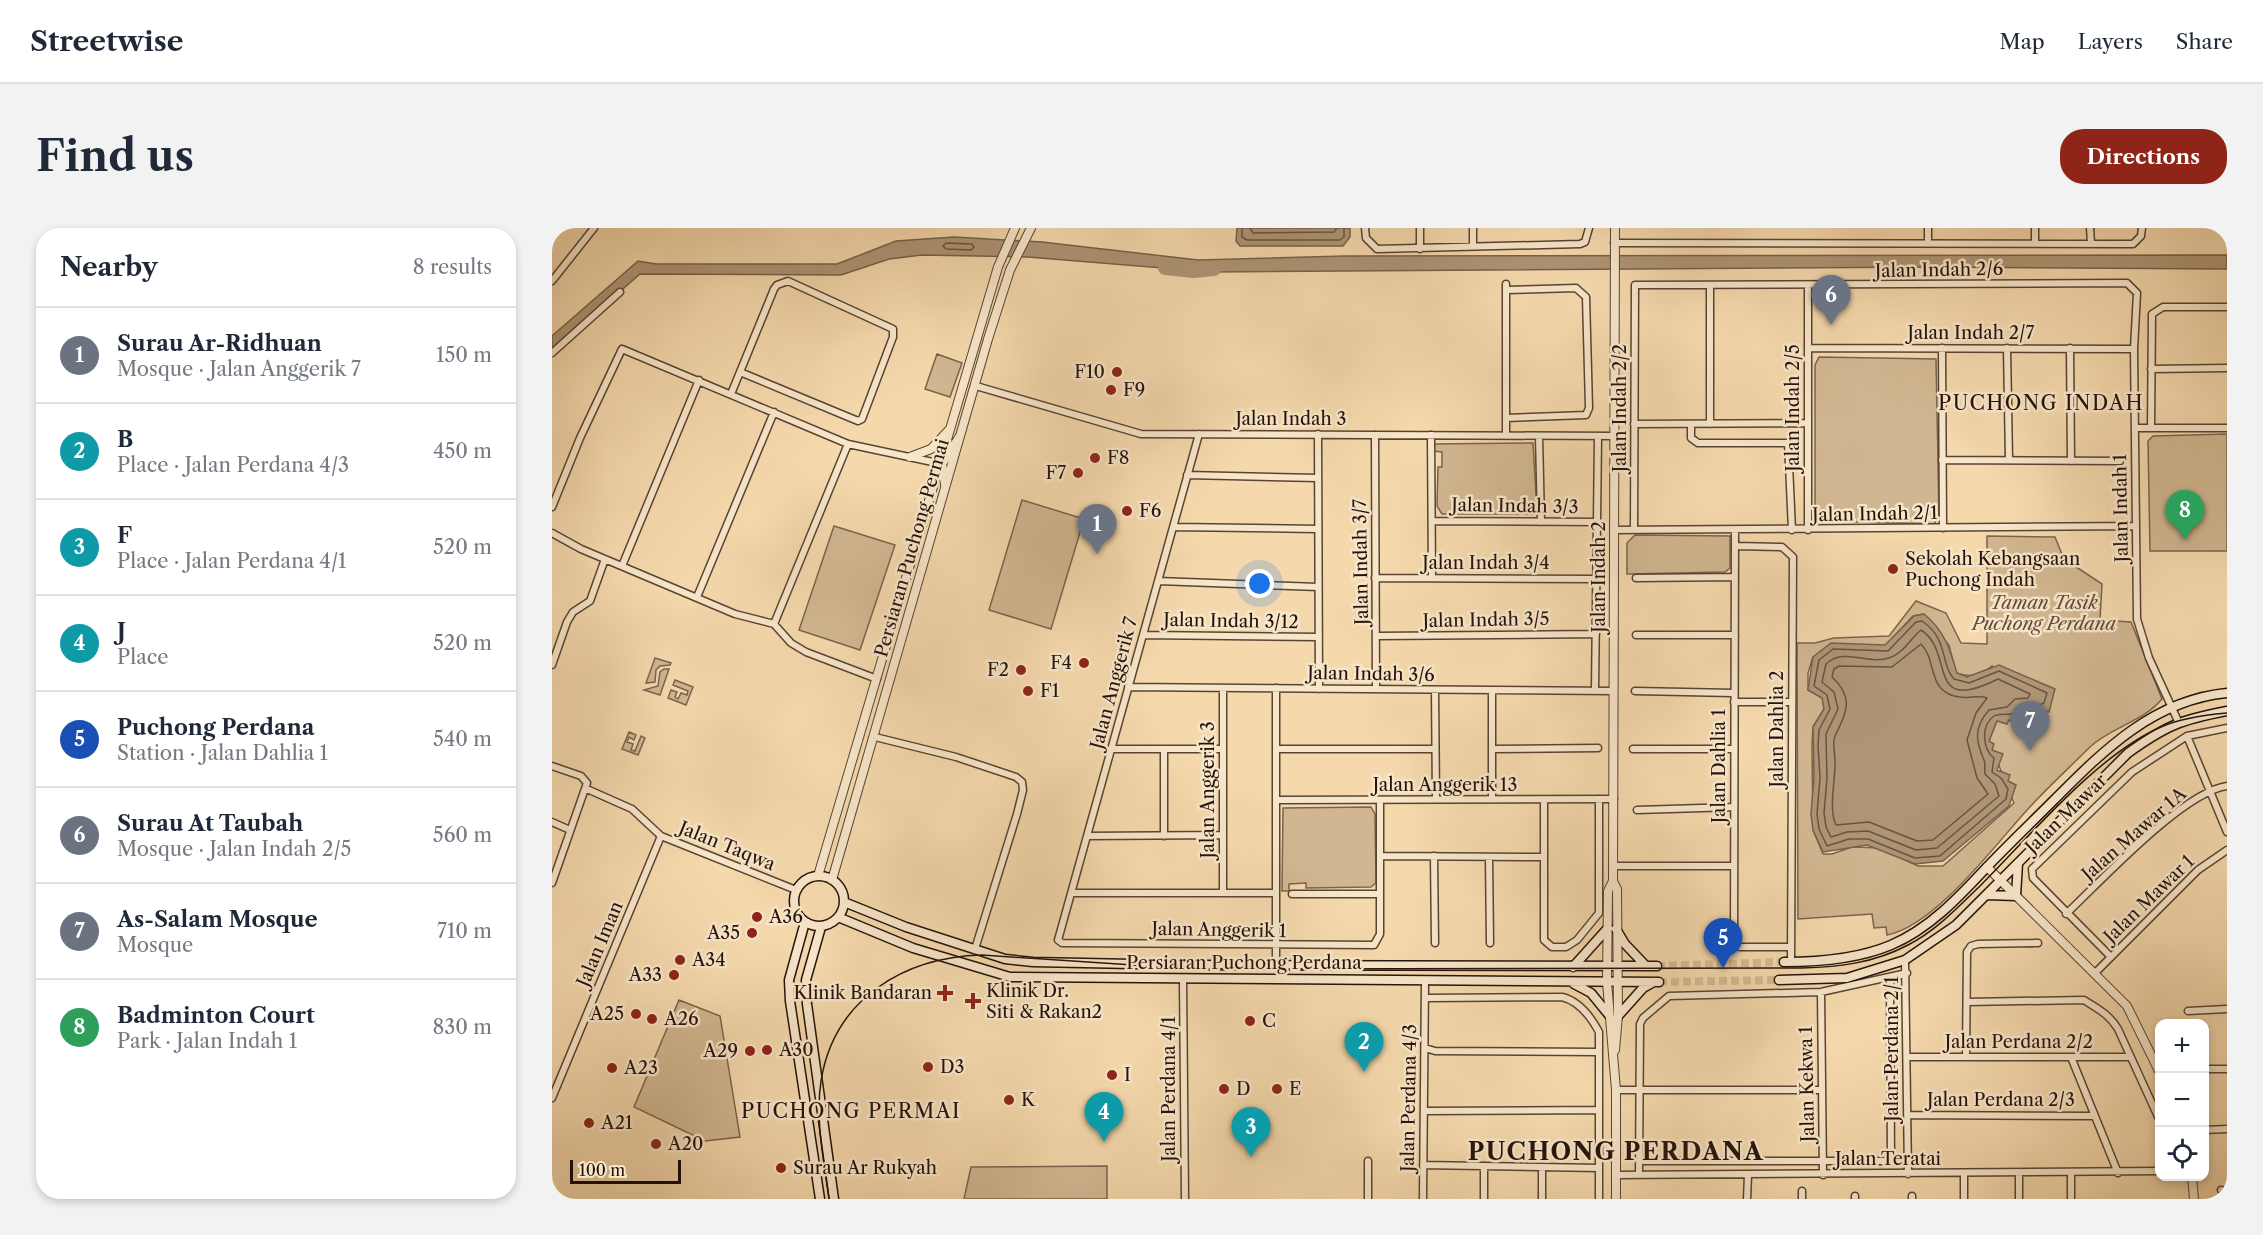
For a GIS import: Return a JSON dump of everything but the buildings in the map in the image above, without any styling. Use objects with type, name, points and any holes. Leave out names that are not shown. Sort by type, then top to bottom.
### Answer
[{"type":"main road","points":[[1788,962],[1835,960],[1891,945],[1917,932],[1943,911],[2112,743],[2183,701],[2227,693]]},
{"type":"main road","points":[[1779,980],[1847,978],[1905,960],[1956,925],[2128,753],[2156,733],[2178,722],[2227,711]]},
{"type":"main road","points":[[1987,895],[2016,896],[2018,863]]},
{"type":"main road","points":[[821,927],[804,922],[796,911],[796,890],[805,880],[818,876],[832,880],[841,889],[844,902],[838,917],[821,927],[806,980],[807,1004],[834,1199]]},
{"type":"main road","name":"Persiaran Puchong Perdana","points":[[844,902],[906,927],[1005,959],[1032,962],[1276,966],[1657,966]]},
{"type":"main road","name":"Persiaran Puchong Perdana","points":[[838,917],[913,948],[1010,977],[1657,982],[1643,988],[1618,1016]]},
{"type":"main road","points":[[804,922],[789,980],[790,1001],[820,1199]]},
{"type":"main road","points":[[1574,967],[1612,929],[1646,966]]},
{"type":"main road","points":[[1567,982],[1591,993],[1609,1015]]},
{"type":"street","points":[[552,280],[594,228]]},
{"type":"street","name":"Persiaran Puchong Permai","points":[[832,880],[991,329],[1016,258],[1031,228]]},
{"type":"street","points":[[1365,228],[1365,238],[1377,249],[1580,244],[1586,242],[1589,228]]},
{"type":"street","points":[[1420,228],[1420,249]]},
{"type":"street","points":[[1473,228],[1473,246]]},
{"type":"street","name":"Jalan Indah 2","points":[[1615,228],[1614,799],[1613,881],[1608,891],[1618,967],[1615,1050]]},
{"type":"street","points":[[1928,228],[1928,242]]},
{"type":"street","points":[[2035,228],[2035,242]]},
{"type":"street","points":[[2090,228],[2091,243]]},
{"type":"street","points":[[1614,243],[2035,242],[2133,244],[2142,228]]},
{"type":"street","name":"Persiaran Puchong Permai","points":[[818,876],[942,464],[950,428],[1001,260],[1013,231]]},
{"type":"street","points":[[731,394],[740,372],[774,289],[777,285],[788,281],[893,329],[893,337],[862,419],[858,421],[740,372]]},
{"type":"street","name":"Jalan Indah 2/6","points":[[1635,285],[2127,283],[2133,287]]},
{"type":"street","name":"Jalan Indah 2/2","points":[[1634,530],[1635,285]]},
{"type":"street","points":[[1710,285],[1710,424]]},
{"type":"street","name":"Jalan Indah 2/5","points":[[1808,286],[1808,530]]},
{"type":"street","points":[[1506,418],[1586,415],[1589,408],[1586,297],[1576,288],[1506,287],[1506,418],[1506,435]]},
{"type":"street","name":"Jalan Indah 1","points":[[2133,287],[2137,293],[2134,349],[2137,619],[2149,658],[2178,722]]},
{"type":"street","points":[[552,353],[620,292]]},
{"type":"street","points":[[2151,428],[2152,314],[2163,307],[2227,307]]},
{"type":"street","name":"Jalan Indah 2/7","points":[[1808,348],[2134,349]]},
{"type":"street","points":[[1942,348],[1942,528]]},
{"type":"street","points":[[2007,348],[2008,460]]},
{"type":"street","points":[[2070,348],[2071,460]]},
{"type":"street","points":[[552,507],[579,438],[622,349],[848,444],[942,464]]},
{"type":"street","points":[[953,420],[962,401],[976,386],[971,378],[974,349]]},
{"type":"street","points":[[2151,369],[2227,368]]},
{"type":"street","points":[[622,566],[699,380]]},
{"type":"street","name":"Jalan Indah 3","points":[[976,386],[1141,434],[1614,436]]},
{"type":"street","points":[[697,597],[774,412]]},
{"type":"street","points":[[1634,424],[1809,423]]},
{"type":"street","points":[[1691,424],[1691,438],[1698,443],[1788,443],[1792,530]]},
{"type":"street","points":[[910,457],[932,449],[950,428]]},
{"type":"street","points":[[2135,428],[2227,428]]},
{"type":"street","points":[[946,491],[942,464],[962,433]]},
{"type":"street","name":"Jalan Anggerik 7","points":[[1058,940],[1198,434]]},
{"type":"street","points":[[1318,434],[1319,689]]},
{"type":"street","name":"Jalan Indah 3/7","points":[[1375,435],[1376,689]]},
{"type":"street","points":[[1431,435],[1432,578]]},
{"type":"street","points":[[1539,436],[1541,522]]},
{"type":"street","points":[[1595,691],[1598,436]]},
{"type":"street","points":[[774,624],[848,444]]},
{"type":"street","points":[[1942,460],[2120,460]]},
{"type":"street","points":[[1187,475],[1318,478]]},
{"type":"street","name":"Jalan Indah 3/3","points":[[1432,520],[1597,522]]},
{"type":"street","name":"Jalan Indah 2/1","points":[[1614,530],[1735,531],[2136,526]]},
{"type":"street","points":[[1173,527],[1318,529]]},
{"type":"street","name":"Jalan Dahlia 1","points":[[1735,531],[1734,943],[1740,947],[1791,947]]},
{"type":"street","points":[[552,533],[605,559],[735,614],[774,624],[791,643],[806,652],[877,679]]},
{"type":"street","name":"Jalan Dahlia 2","points":[[1735,546],[1782,547],[1792,557],[1791,947],[1788,962]]},
{"type":"street","points":[[552,665],[567,622],[573,612],[590,601],[605,559]]},
{"type":"street","points":[[1636,578],[1735,577]]},
{"type":"street","name":"Jalan Indah 3/4","points":[[1375,578],[1597,579]]},
{"type":"street","points":[[1158,581],[1318,587]]},
{"type":"street","name":"Jalan Indah 3/5","points":[[1377,636],[1596,634]]},
{"type":"street","name":"Jalan Indah 3/12","points":[[1143,635],[1318,637]]},
{"type":"street","points":[[1636,635],[1735,635]]},
{"type":"street","name":"Jalan Indah 3/6","points":[[1128,687],[1613,691]]},
{"type":"street","name":"Jalan Anggerik 3","points":[[1223,688],[1223,893]]},
{"type":"street","points":[[1276,688],[1276,966]]},
{"type":"street","points":[[1435,690],[1436,799]]},
{"type":"street","points":[[1492,690],[1492,799]]},
{"type":"street","points":[[1635,691],[1734,693]]},
{"type":"street","points":[[1734,702],[1792,702]]},
{"type":"street","name":"Jalan Mawar","points":[[2111,957],[2032,878],[2032,869],[2132,772],[2187,736],[2227,728]]},
{"type":"street","points":[[2187,736],[2227,832]]},
{"type":"street","points":[[875,737],[956,757],[1016,777],[1023,782],[1017,814],[975,949]]},
{"type":"street","points":[[1492,749],[1598,748]]},
{"type":"street","points":[[1111,749],[1223,749]]},
{"type":"street","points":[[1164,749],[1164,836]]},
{"type":"street","points":[[1276,749],[1435,749]]},
{"type":"street","points":[[1633,749],[1734,749]]},
{"type":"street","name":"Jalan Taqwa","points":[[552,766],[581,776],[587,783],[587,789],[632,809],[662,836],[796,890]]},
{"type":"street","name":"Jalan Mawar 1A","points":[[2066,914],[2169,818],[2194,798],[2227,786]]},
{"type":"street","points":[[552,884],[587,789]]},
{"type":"street","points":[[1544,800],[1544,940],[1552,947],[1566,947],[1577,940],[1599,913],[1599,799]]},
{"type":"street","name":"Jalan Anggerik 13","points":[[1276,800],[1614,799]]},
{"type":"street","points":[[1292,894],[1380,894],[1380,800]]},
{"type":"street","points":[[1637,810],[1734,807]]},
{"type":"street","points":[[552,822],[570,830]]},
{"type":"street","points":[[1087,836],[1223,835]]},
{"type":"street","name":"Jalan Iman","points":[[552,1098],[662,836]]},
{"type":"street","name":"Jalan Mawar 1","points":[[2095,973],[2198,870],[2227,850]]},
{"type":"street","points":[[1381,856],[1544,857]]},
{"type":"street","points":[[1434,856],[1435,943]]},
{"type":"street","points":[[1489,856],[1490,943]]},
{"type":"street","points":[[1613,866],[1733,866]]},
{"type":"street","points":[[1987,867],[2127,1006],[2155,1063]]},
{"type":"street","points":[[1071,893],[1276,893]]},
{"type":"street","name":"Jalan Anggerik 1","points":[[1058,940],[1062,943],[1374,945],[1379,940],[1380,894]]},
{"type":"street","name":"Jalan Indah 2","points":[[1612,929],[1607,982],[1609,1015],[1615,1050]]},
{"type":"street","points":[[1966,1057],[1967,952],[1971,946],[1978,944],[2038,943]]},
{"type":"street","name":"Jalan Perdana 2/1","points":[[1905,960],[1907,973],[1908,1174]]},
{"type":"street","points":[[1640,1175],[1640,1024],[1643,1018],[1669,996],[1821,992],[1907,973]]},
{"type":"street","points":[[1890,978],[1891,1161]]},
{"type":"street","name":"Jalan Perdana 4/1","points":[[1183,979],[1185,1199]]},
{"type":"street","name":"Jalan Perdana 4/3","points":[[1423,1199],[1425,981]]},
{"type":"street","name":"Jalan Kekwa 1","points":[[1821,992],[1823,1175]]},
{"type":"street","points":[[1426,998],[1562,997],[1574,999],[1594,1022],[1599,1032],[1599,1199]]},
{"type":"street","points":[[1967,1002],[2084,1000],[2111,1017],[2155,1110]]},
{"type":"street","points":[[2188,1011],[2227,1009]]},
{"type":"street","points":[[1425,1048],[1435,1051],[1599,1052]]},
{"type":"street","points":[[1615,1050],[1616,1199]]},
{"type":"street","name":"Jalan Perdana 2/2","points":[[1907,1056],[2130,1057]]},
{"type":"street","points":[[2071,1057],[2118,1173]]},
{"type":"street","points":[[2209,1069],[2227,1069]]},
{"type":"street","points":[[1616,1090],[1822,1090]]},
{"type":"street","points":[[1424,1112],[1599,1110]]},
{"type":"street","name":"Jalan Perdana 2/3","points":[[1908,1115],[2094,1116]]},
{"type":"street","points":[[2209,1130],[2227,1130]]},
{"type":"street","points":[[1368,1161],[1368,1199]]},
{"type":"street","points":[[1640,1161],[1908,1161]]},
{"type":"street","points":[[1423,1165],[1599,1168]]},
{"type":"street","points":[[1484,1166],[1484,1199]]},
{"type":"street","points":[[1542,1167],[1542,1199]]},
{"type":"street","name":"Jalan Teratai","points":[[1616,1176],[2071,1174],[2155,1171]]},
{"type":"street","points":[[1964,1174],[1964,1199]]},
{"type":"street","points":[[2019,1174],[2019,1199]]},
{"type":"street","points":[[2071,1174],[2072,1199]]},
{"type":"street","points":[[1748,1175],[1748,1199]]},
{"type":"street","points":[[2192,1181],[2194,1199]]},
{"type":"street","points":[[1802,1191],[1802,1199]]},
{"type":"green space","points":[[937,354],[962,363],[950,397],[925,389]]},
{"type":"green space","points":[[1819,357],[1936,359],[1939,516],[1934,524],[1822,521],[1815,514],[1815,365]]},
{"type":"green space","points":[[2227,434],[2227,551],[2150,551],[2148,441],[2153,436]]},
{"type":"green space","points":[[1533,443],[1537,511],[1532,514],[1442,514],[1437,506],[1438,467],[1442,467],[1442,452],[1433,451],[1433,444]]},
{"type":"green space","points":[[1022,500],[1084,519],[1051,629],[989,610]]},
{"type":"green space","points":[[834,526],[895,545],[860,650],[799,630]]},
{"type":"green space","points":[[1635,535],[1730,536],[1730,568],[1725,572],[1627,574],[1627,543]]},
{"type":"green space","name":"Taman Tasik Puchong Perdana","points":[[1987,536],[2055,537],[2064,559],[2102,584],[2100,620],[2131,622],[2162,699],[2146,713],[2107,734],[2090,747],[2036,801],[1963,882],[1925,917],[1887,935],[1886,927],[1874,928],[1872,914],[1798,919],[1797,643],[1815,643],[1834,638],[1889,636],[1916,601],[1946,613],[1961,643],[1987,644]],"holes":[[[1923,614],[1949,645],[1956,673],[1975,675],[1992,666],[1997,720],[1989,741],[2014,803],[1943,866],[1918,866],[1880,848],[1852,847],[1832,854],[1823,854],[1813,830],[1813,727],[1824,709],[1823,698],[1808,690],[1808,673],[1813,657],[1885,646],[1913,616]]]},
{"type":"green space","points":[[655,658],[671,663],[660,666],[656,670],[655,682],[646,683]]},
{"type":"green space","points":[[669,669],[660,695],[644,690],[658,686],[660,672]]},
{"type":"green space","points":[[675,680],[693,687],[686,705],[668,698],[671,690],[677,692],[675,697],[678,699],[681,693],[687,695],[688,691],[673,685]]},
{"type":"green space","points":[[629,732],[636,735],[634,740],[629,737],[627,742],[633,744],[631,750],[635,751],[641,736],[645,738],[638,755],[622,749]]},
{"type":"green space","points":[[1371,807],[1375,814],[1376,883],[1371,887],[1306,888],[1306,883],[1289,884],[1289,891],[1282,891],[1283,808]]},
{"type":"green space","points":[[679,1000],[720,1016],[740,1137],[705,1141],[634,1107]]},
{"type":"green space","points":[[1107,1166],[1107,1199],[964,1199],[971,1167]]},
{"type":"water","points":[[1237,228],[1350,228],[1350,237],[1343,246],[1240,246],[1236,241]]},
{"type":"water","points":[[954,237],[1042,242],[1198,260],[1344,256],[2227,255],[2227,269],[1930,267],[1212,272],[1028,257],[922,255],[889,259],[841,275],[640,274],[552,351],[552,336],[638,261],[656,264],[837,264],[896,241]]},
{"type":"water","points":[[1924,614],[1937,627],[1945,640],[1957,673],[1967,677],[1999,665],[2055,689],[2049,712],[2041,709],[2038,717],[2021,710],[2017,722],[2009,720],[2007,724],[1997,721],[1989,741],[1994,744],[1992,750],[2003,754],[1997,770],[2010,775],[2008,781],[2016,785],[2009,806],[1943,861],[1915,864],[1867,845],[1823,852],[1813,830],[1811,814],[1814,778],[1813,727],[1824,709],[1822,698],[1808,690],[1813,657],[1831,643],[1885,645],[1914,616]]},
{"type":"waterway","points":[[1165,268],[1194,271],[1214,269]]},
{"type":"tunnel","points":[[1657,966],[1784,962]]},
{"type":"tunnel","points":[[1659,982],[1779,980]]},
{"type":"tram line","points":[[829,1199],[819,1111],[821,1081],[828,1052],[841,1027],[857,1006],[877,988],[900,974],[926,964],[982,955],[1194,969],[1802,968],[1856,963],[1895,951],[1937,926],[1981,885],[2043,820],[2113,756],[2161,727],[2177,721],[2227,713]]},
{"type":"place","name":"Surau At Taubah","points":[[1831,325]]},
{"type":"place","name":"F10","points":[[1117,372]]},
{"type":"place","name":"F9","points":[[1111,390]]},
{"type":"place","name":"F8","points":[[1095,458]]},
{"type":"place","name":"F7","points":[[1078,473]]},
{"type":"place","name":"F6","points":[[1127,511]]},
{"type":"place","name":"Badminton Court","points":[[2185,540]]},
{"type":"place","name":"Surau Ar-Ridhuan","points":[[1097,554]]},
{"type":"place","name":"Sekolah Kebangsaan Puchong Indah","points":[[1893,569]]},
{"type":"place","name":"F4","points":[[1084,663]]},
{"type":"place","name":"F2","points":[[1021,670]]},
{"type":"place","name":"F1","points":[[1028,691]]},
{"type":"place","name":"As-Salam Mosque","points":[[2030,751]]},
{"type":"place","name":"A36","points":[[757,917]]},
{"type":"place","name":"A35","points":[[752,933]]},
{"type":"place","name":"A34","points":[[680,960]]},
{"type":"place","name":"Puchong Perdana","points":[[1723,968]]},
{"type":"place","name":"A33","points":[[674,975]]},
{"type":"place","name":"Klinik Bandaran","points":[[945,993]]},
{"type":"place","name":"Klinik Dr. Siti & Rakan2","points":[[973,1001]]},
{"type":"place","name":"A25","points":[[636,1014]]},
{"type":"place","name":"A26","points":[[652,1019]]},
{"type":"place","name":"C","points":[[1250,1021]]},
{"type":"place","name":"A30","points":[[767,1050]]},
{"type":"place","name":"A29","points":[[750,1051]]},
{"type":"place","name":"D3","points":[[928,1067]]},
{"type":"place","name":"A23","points":[[612,1068]]},
{"type":"place","name":"B","points":[[1364,1072]]},
{"type":"place","name":"I","points":[[1112,1075]]},
{"type":"place","name":"D","points":[[1224,1089]]},
{"type":"place","name":"E","points":[[1277,1089]]},
{"type":"place","name":"K","points":[[1009,1100]]},
{"type":"place","name":"A21","points":[[589,1123]]},
{"type":"place","name":"J","points":[[1104,1142]]},
{"type":"place","name":"A20","points":[[656,1144]]},
{"type":"place","name":"F","points":[[1251,1157]]},
{"type":"place","name":"Surau Ar Rukyah","points":[[781,1168]]},
{"type":"district","name":"PUCHONG INDAH","points":[[2041,403]]},
{"type":"district","name":"PUCHONG PERMAI","points":[[851,1111]]},
{"type":"district","name":"PUCHONG PERDANA","points":[[1616,1151]]}]
